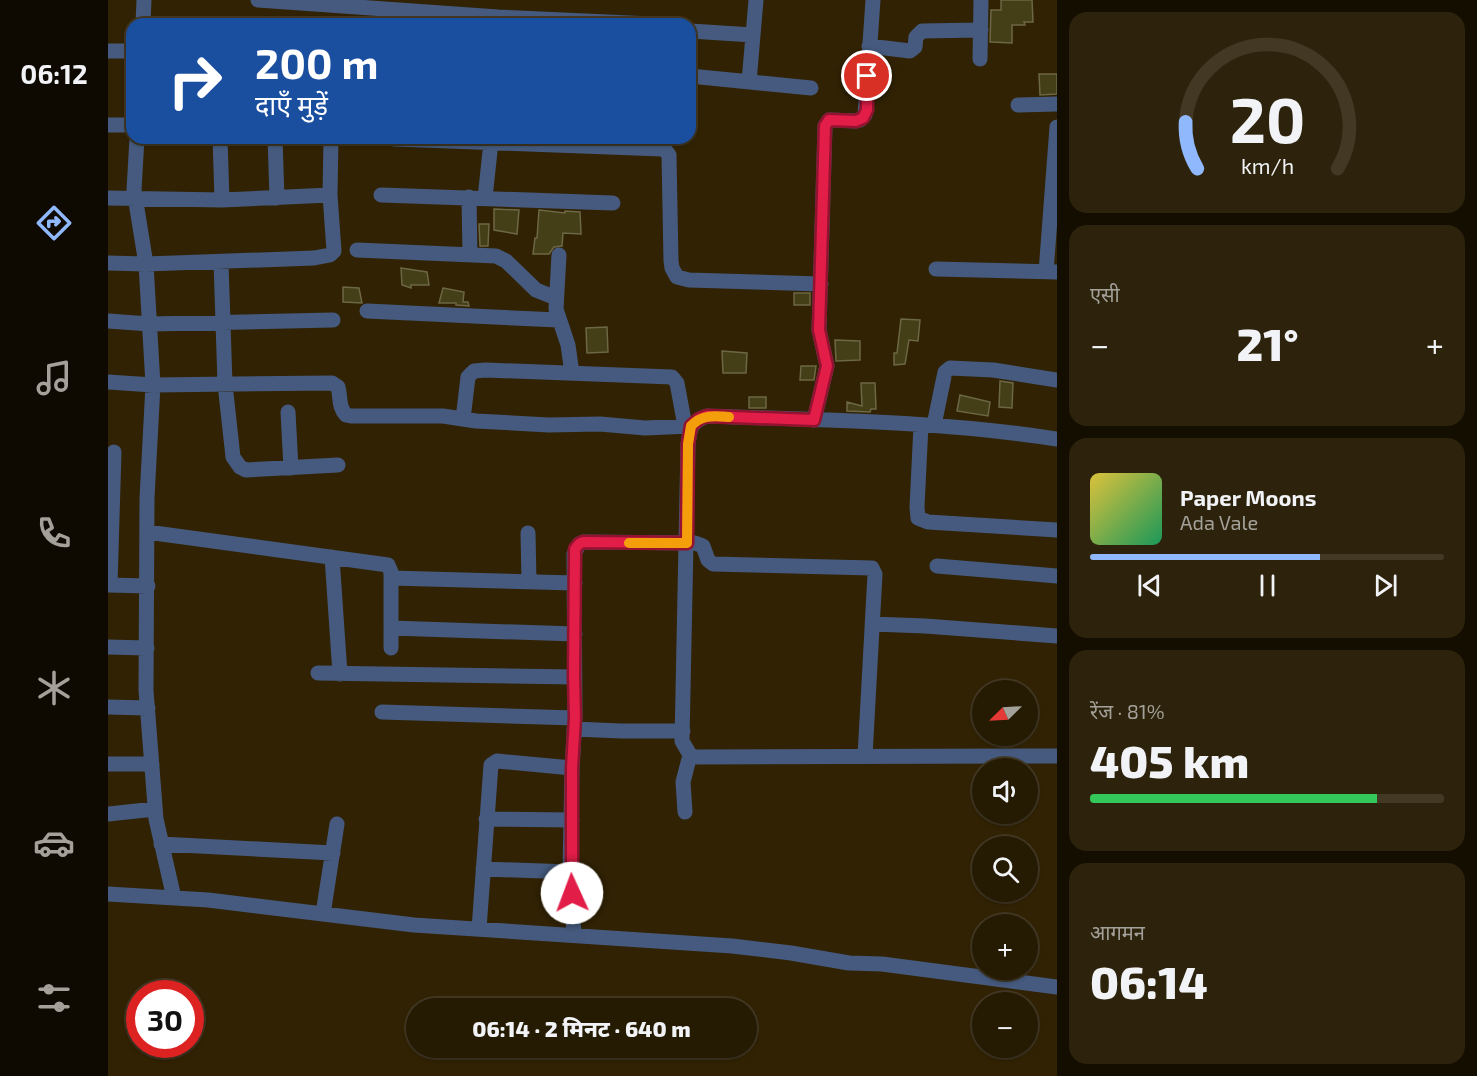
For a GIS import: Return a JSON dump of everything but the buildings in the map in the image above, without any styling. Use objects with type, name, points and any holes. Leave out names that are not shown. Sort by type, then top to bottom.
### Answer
[{"type":"street","points":[[143,18],[144,0]]},
{"type":"street","points":[[258,0],[503,18]]},
{"type":"street","points":[[749,82],[756,0]]},
{"type":"street","points":[[814,420],[827,366],[819,330],[825,126],[829,120],[856,121],[865,115],[873,0]]},
{"type":"street","points":[[980,59],[981,0]]},
{"type":"street","points":[[869,46],[910,51],[915,47],[916,37],[922,31],[981,30]]},
{"type":"street","points":[[696,31],[753,35]]},
{"type":"street","points":[[108,51],[126,51]]},
{"type":"street","points":[[696,77],[811,87]]},
{"type":"street","points":[[1018,105],[1057,104]]},
{"type":"street","points":[[108,125],[126,125]]},
{"type":"street","points":[[936,268],[1052,272],[1057,127]]},
{"type":"street","points":[[137,144],[136,199],[146,264],[153,385],[147,532],[147,708],[155,808],[174,898]]},
{"type":"street","points":[[220,144],[222,200]]},
{"type":"street","points":[[275,144],[277,198]]},
{"type":"street","points":[[108,263],[146,264],[314,258],[330,255],[333,251],[330,195],[331,144]]},
{"type":"street","points":[[485,198],[490,144]]},
{"type":"street","points":[[539,144],[666,151],[669,155],[671,261],[677,277],[689,280],[821,284]]},
{"type":"street","points":[[108,198],[222,200],[330,195]]},
{"type":"street","points":[[381,195],[613,203]]},
{"type":"street","points":[[469,197],[470,255]]},
{"type":"street","points":[[357,250],[501,258],[527,279],[536,290],[556,298]]},
{"type":"street","points":[[559,255],[556,298],[558,320],[567,345],[572,373]]},
{"type":"street","points":[[221,261],[225,384],[233,457],[240,467],[246,470],[338,465]]},
{"type":"street","points":[[367,310],[558,320]]},
{"type":"street","points":[[108,321],[150,324],[333,320]]},
{"type":"street","points":[[1057,380],[993,370],[950,368],[945,372],[928,425],[917,507],[918,518],[928,522],[1057,530]]},
{"type":"street","points":[[463,419],[468,377],[474,371],[674,378],[688,426],[682,741],[690,755],[732,758],[1057,756]]},
{"type":"street","points":[[108,382],[153,385],[332,382],[338,387],[339,404],[346,416],[405,415],[645,428],[688,426],[707,416],[928,425],[1016,432],[1057,438]]},
{"type":"street","points":[[288,412],[291,468]]},
{"type":"street","points":[[114,452],[109,585],[148,586]]},
{"type":"street","points":[[147,532],[388,565],[391,572],[391,648]]},
{"type":"street","points":[[528,533],[529,582]]},
{"type":"street","points":[[574,935],[570,872],[575,724],[575,549],[579,544],[583,542],[695,543],[703,546],[708,560],[713,564],[868,567],[874,570],[866,756]]},
{"type":"street","points":[[332,557],[340,674]]},
{"type":"street","points":[[937,566],[1057,576]]},
{"type":"street","points":[[391,578],[575,583]]},
{"type":"street","points":[[873,624],[1057,636]]},
{"type":"street","points":[[391,628],[575,634]]},
{"type":"street","points":[[108,647],[147,648]]},
{"type":"street","points":[[318,673],[574,677]]},
{"type":"street","points":[[108,707],[147,708]]},
{"type":"street","points":[[382,712],[575,724],[621,732],[683,731]]},
{"type":"street","points":[[685,812],[682,782],[690,755]]},
{"type":"street","points":[[479,929],[490,770],[493,763],[497,761],[572,768]]},
{"type":"street","points":[[108,764],[152,764]]},
{"type":"street","points":[[108,814],[155,808]]},
{"type":"street","points":[[486,819],[572,820]]},
{"type":"street","points":[[323,914],[337,824]]},
{"type":"street","points":[[161,844],[333,853]]},
{"type":"street","points":[[483,869],[570,872]]},
{"type":"street","points":[[108,894],[174,898],[414,925],[732,946],[849,963],[882,964],[1057,987]]},
{"type":"slow traffic","points":[[629,543],[687,543],[688,444],[691,426],[707,416],[729,417]]},
{"type":"route","points":[[572,893],[570,872],[575,718],[575,549],[583,542],[687,543],[688,444],[691,426],[699,419],[707,416],[814,420],[827,366],[819,330],[825,126],[829,120],[856,121],[863,118],[867,110],[867,76]]}]
